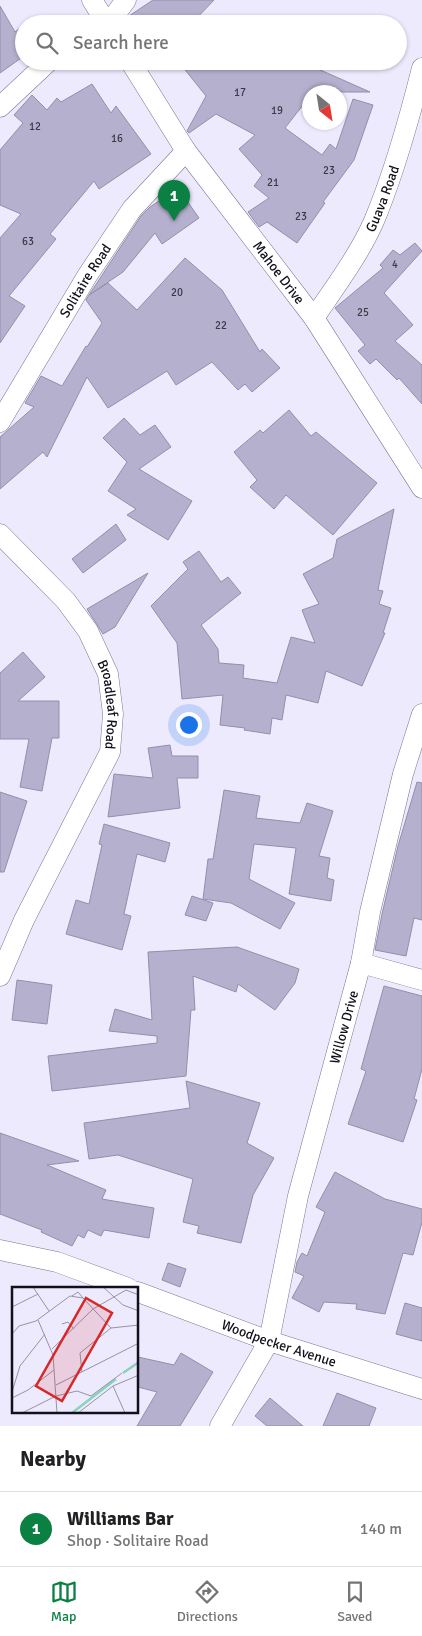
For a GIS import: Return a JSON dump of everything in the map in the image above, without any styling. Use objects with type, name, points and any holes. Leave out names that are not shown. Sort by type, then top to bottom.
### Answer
[{"type":"street","points":[[92,0],[101,15]]},
{"type":"street","points":[[114,15],[126,0]]},
{"type":"street","name":"Guava Road","points":[[314,318],[348,268],[374,221],[402,145],[422,68]]},
{"type":"street","points":[[0,107],[39,70]]},
{"type":"street","name":"Mahoe Drive","points":[[136,70],[186,151],[314,318],[422,488]]},
{"type":"street","name":"Solitaire Road","points":[[0,422],[87,276],[132,210],[186,151]]},
{"type":"street","name":"Broadleaf Road","points":[[0,534],[66,601],[88,631],[108,674],[113,714],[110,752],[24,920],[0,976]]},
{"type":"street","name":"Willow Drive","points":[[220,1426],[269,1341],[298,1196],[361,963],[370,912],[403,774],[422,714]]},
{"type":"street","points":[[361,963],[422,980]]},
{"type":"street","points":[[0,1250],[57,1262],[125,1287]]},
{"type":"street","name":"Woodpecker Avenue","points":[[139,1292],[269,1341],[422,1389]]},
{"type":"building","points":[[153,0],[214,0],[200,15],[130,15]]},
{"type":"building","points":[[0,6],[15,32],[15,62],[0,73]]},
{"type":"building","points":[[185,70],[320,70],[370,92],[347,92],[347,85],[302,85],[302,106],[285,128],[322,155],[330,144],[336,149],[342,130],[347,130],[347,117],[353,99],[373,105],[354,160],[323,202],[325,203],[297,243],[267,222],[259,227],[248,212],[269,198],[254,186],[262,175],[239,149],[255,135],[216,114],[189,133],[187,131],[206,96]]},
{"type":"building","points":[[92,84],[111,113],[116,106],[151,154],[99,189],[94,181],[50,234],[56,239],[9,296],[25,306],[0,343],[0,238],[21,214],[0,205],[0,150],[23,123],[14,115],[32,95],[47,110],[57,98],[61,102]]},
{"type":"building","points":[[178,188],[199,218],[162,244],[155,233],[123,272],[89,295],[141,216],[150,207]]},
{"type":"building","points":[[415,243],[422,251],[384,293],[413,325],[395,341],[422,365],[422,404],[399,378],[397,380],[376,359],[370,364],[358,351],[365,345],[335,308],[383,268],[380,265],[393,250],[400,255]]},
{"type":"building","points":[[185,258],[222,290],[260,352],[262,349],[280,368],[252,392],[245,384],[238,390],[212,362],[176,385],[167,371],[108,408],[87,377],[47,457],[43,452],[0,489],[0,437],[34,407],[25,403],[41,376],[62,386],[102,323],[86,300],[89,295],[108,283],[137,310]]},
{"type":"building","points":[[289,410],[311,436],[316,432],[377,483],[333,535],[286,495],[274,509],[250,487],[257,480],[234,452],[260,430],[263,433]]},
{"type":"building","points":[[124,418],[140,435],[155,425],[171,447],[139,469],[192,501],[168,540],[127,515],[136,509],[108,491],[127,462],[103,438]]},
{"type":"building","points":[[394,509],[378,590],[383,591],[379,604],[391,608],[383,633],[385,633],[362,686],[326,671],[318,703],[286,695],[282,720],[272,718],[270,734],[220,725],[223,695],[182,699],[177,643],[151,606],[188,569],[183,562],[199,551],[221,582],[228,577],[241,593],[201,625],[218,649],[219,663],[244,665],[243,678],[277,683],[291,637],[315,643],[302,610],[319,604],[303,574],[333,558],[337,539]]},
{"type":"building","points":[[116,524],[126,540],[83,573],[72,559]]},
{"type":"building","points":[[148,573],[115,627],[103,634],[87,609]]},
{"type":"building","points":[[23,652],[45,677],[18,701],[59,701],[59,738],[52,738],[42,791],[20,787],[29,739],[0,739],[0,673]]},
{"type":"building","points":[[170,745],[172,756],[198,756],[198,778],[177,778],[180,808],[108,817],[114,774],[153,778],[148,748]]},
{"type":"building","points":[[417,782],[422,783],[422,920],[414,918],[406,956],[375,950],[398,846]]},
{"type":"building","points":[[224,790],[260,796],[256,818],[300,823],[307,803],[333,811],[319,856],[330,858],[327,878],[334,880],[331,901],[289,894],[296,848],[254,844],[249,879],[295,903],[280,929],[231,903],[203,899],[208,859],[213,859]]},
{"type":"building","points":[[0,792],[27,801],[4,872],[0,872]]},
{"type":"building","points":[[104,824],[170,843],[165,862],[137,854],[124,914],[131,916],[122,950],[66,934],[76,900],[89,904],[102,845],[99,844]]},
{"type":"building","points":[[192,896],[213,903],[206,921],[185,915]]},
{"type":"building","points":[[237,947],[299,969],[295,983],[275,1010],[238,984],[236,992],[193,976],[195,1010],[191,1010],[186,1076],[52,1091],[48,1056],[157,1043],[157,1036],[109,1031],[115,1009],[152,1020],[148,952]]},
{"type":"building","points":[[17,980],[52,985],[47,1024],[12,1020]]},
{"type":"building","points":[[384,986],[422,996],[422,1069],[414,1099],[417,1100],[403,1142],[348,1124],[366,1071],[361,1069]]},
{"type":"building","points":[[186,1081],[260,1103],[247,1143],[274,1158],[253,1195],[241,1243],[197,1233],[199,1226],[183,1222],[193,1179],[118,1155],[89,1159],[84,1123],[190,1108]]},
{"type":"building","points":[[0,1133],[79,1161],[47,1165],[106,1190],[102,1199],[154,1208],[149,1238],[104,1230],[101,1236],[88,1230],[84,1238],[78,1235],[72,1246],[41,1232],[42,1230],[0,1214]]},
{"type":"building","points":[[335,1172],[385,1199],[422,1209],[422,1222],[413,1255],[403,1253],[385,1314],[356,1309],[357,1304],[324,1302],[319,1312],[292,1298],[304,1276],[295,1272],[297,1262],[302,1253],[307,1256],[325,1212],[316,1207]]},
{"type":"building","points":[[168,1263],[186,1269],[180,1287],[162,1280]]},
{"type":"building","points":[[405,1303],[422,1308],[422,1341],[396,1334]]},
{"type":"building","points":[[181,1353],[213,1372],[180,1426],[137,1426],[157,1392],[139,1387],[139,1357],[174,1365]]},
{"type":"building","points":[[337,1393],[376,1408],[369,1426],[323,1426]]},
{"type":"building","points":[[270,1398],[303,1426],[267,1426],[255,1416]]},
{"type":"place","name":"Williams Bar","points":[[174,221]]}]
